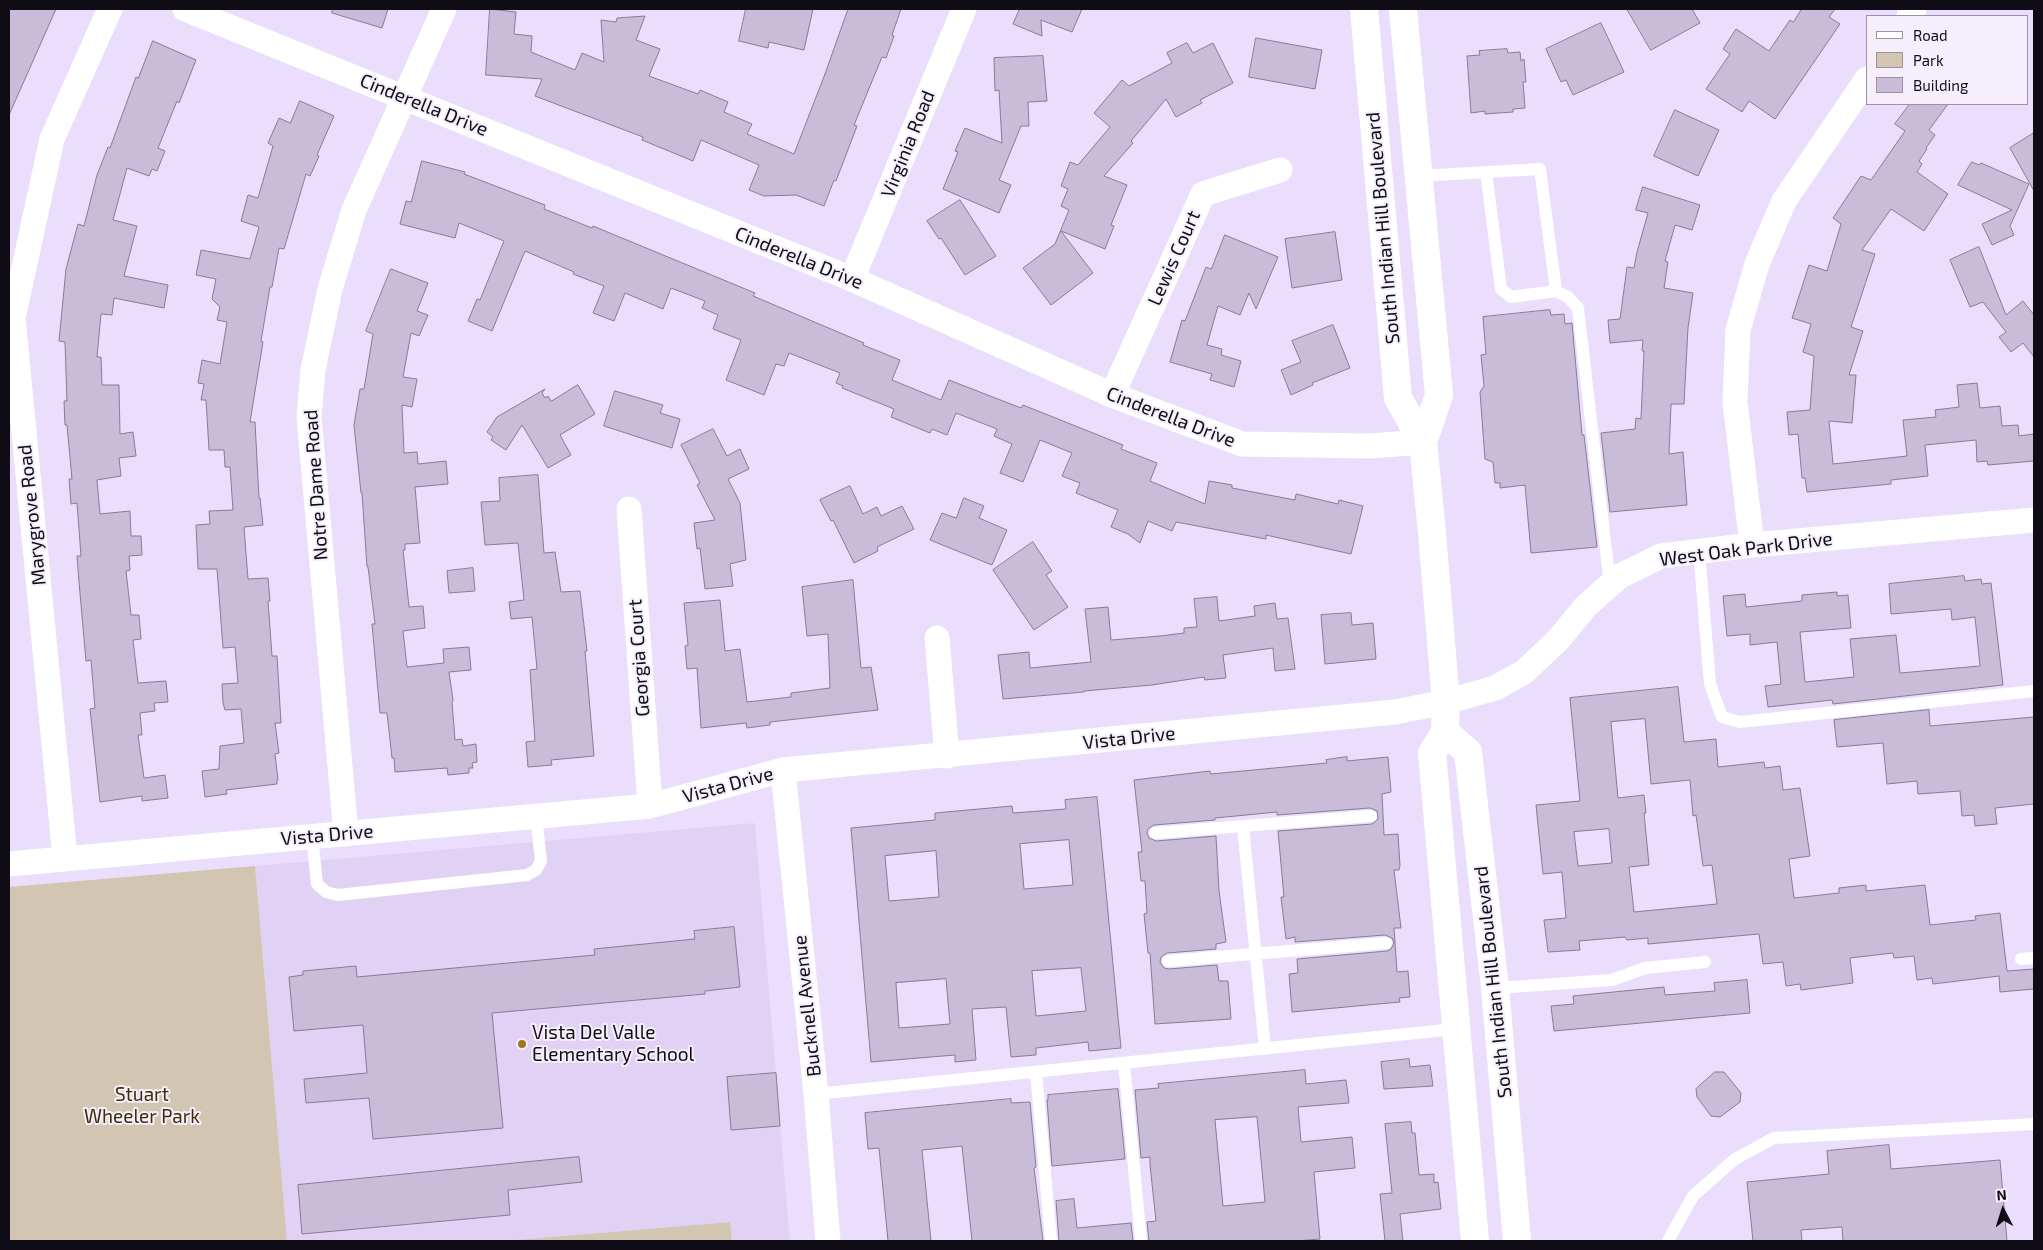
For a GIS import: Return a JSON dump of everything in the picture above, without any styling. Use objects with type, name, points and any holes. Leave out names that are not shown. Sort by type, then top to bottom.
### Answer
[{"type":"main road","name":"South Indian Hill Boulevard","points":[[1364,9],[1398,398],[1423,442]]},
{"type":"main road","name":"South Indian Hill Boulevard","points":[[1403,9],[1439,395],[1423,442],[1446,702],[1445,732],[1432,754],[1475,1241]]},
{"type":"main road","name":"South Indian Hill Boulevard","points":[[1445,732],[1468,752],[1495,988],[1517,1241]]},
{"type":"street","name":"Marygrove Road","points":[[65,858],[13,318],[52,139],[110,9]]},
{"type":"street","name":"Cinderella Drive","points":[[185,9],[852,279],[1112,395],[1242,444],[1369,446],[1423,442]]},
{"type":"street","name":"Notre Dame Road","points":[[346,834],[309,417],[313,370],[330,289],[354,210],[444,9]]},
{"type":"street","name":"Virginia Road","points":[[852,279],[964,9]]},
{"type":"street","points":[[1752,545],[1735,402],[1738,330],[1757,264],[1784,201],[1866,80]]},
{"type":"street","name":"Lewis Court","points":[[1112,395],[1203,194],[1280,170]]},
{"type":"street","name":"Georgia Court","points":[[629,509],[650,806]]},
{"type":"street","name":"West Oak Park Drive","points":[[1446,702],[1495,688],[1524,672],[1558,640],[1586,606],[1620,576],[1661,556],[1752,545],[2034,520]]},
{"type":"street","points":[[937,638],[947,756]]},
{"type":"street","name":"Vista Drive","points":[[9,864],[650,806],[783,770],[947,756],[1395,712],[1446,702]]},
{"type":"street","name":"Bucknell Avenue","points":[[783,770],[816,1094],[828,1241]]},
{"type":"lane","points":[[1419,176],[1540,169],[1556,291]]},
{"type":"lane","points":[[1486,172],[1501,289],[1511,297],[1556,291],[1568,297],[1578,308],[1610,585]]},
{"type":"lane","points":[[1698,551],[1710,684],[1722,717],[1740,722],[1755,721],[2034,691]]},
{"type":"lane","points":[[312,837],[317,884],[326,892],[338,895],[527,875],[536,870],[541,861],[536,816]]},
{"type":"lane","points":[[1154,833],[1371,816]]},
{"type":"lane","points":[[1243,826],[1265,1049]]},
{"type":"lane","points":[[1168,961],[1386,943]]},
{"type":"lane","points":[[2021,959],[2034,958]]},
{"type":"lane","points":[[1495,988],[1612,980],[1645,968],[1705,962]]},
{"type":"lane","points":[[816,1094],[1456,1029]]},
{"type":"lane","points":[[1124,1063],[1141,1241]]},
{"type":"lane","points":[[1036,1072],[1051,1241]]},
{"type":"lane","points":[[1668,1241],[1693,1196],[1734,1159],[1774,1138],[2034,1124]]},
{"type":"shaded area","name":"Vista Del Valle Elementary School","points":[[755,823],[790,1241],[732,1241],[730,1222],[505,1241],[287,1241],[255,866]]},
{"type":"green space","name":"Stuart Wheeler Park","points":[[255,866],[287,1241],[9,1241],[9,887]]},
{"type":"green space","points":[[730,1222],[732,1241],[505,1241]]},
{"type":"building","points":[[9,9],[56,9],[9,115]]},
{"type":"building","points":[[333,9],[388,9],[382,28],[332,13]]},
{"type":"building","points":[[490,9],[516,12],[514,34],[532,36],[531,52],[575,70],[582,53],[604,62],[601,20],[616,22],[617,18],[645,16],[636,40],[660,49],[649,76],[698,94],[700,90],[728,102],[724,112],[752,124],[747,134],[794,154],[848,9],[901,9],[886,58],[882,57],[854,125],[857,126],[836,181],[834,180],[824,206],[796,195],[764,196],[749,190],[759,165],[701,140],[693,161],[642,140],[643,137],[535,96],[542,79],[486,75]]},
{"type":"building","points":[[746,9],[813,9],[804,50],[769,42],[768,48],[739,41]]},
{"type":"building","points":[[1016,9],[1082,9],[1072,32],[1041,20],[1042,36],[1013,24],[1019,10]]},
{"type":"building","points":[[1627,9],[1692,9],[1700,23],[1651,50]]},
{"type":"building","points":[[1802,9],[1835,9],[1829,17],[1840,24],[1775,119],[1749,101],[1742,112],[1706,89],[1730,54],[1723,49],[1736,29],[1769,51],[1790,20],[1793,22]]},
{"type":"building","points":[[1601,23],[1624,72],[1573,95],[1566,80],[1561,82],[1546,49]]},
{"type":"building","points":[[1256,38],[1322,50],[1315,89],[1249,77]]},
{"type":"building","points":[[153,41],[196,60],[158,148],[165,151],[157,171],[152,169],[149,176],[127,168],[113,220],[137,226],[124,276],[168,285],[164,308],[114,298],[112,315],[101,314],[97,357],[101,357],[102,385],[119,385],[120,434],[133,432],[136,456],[119,458],[121,476],[97,480],[100,514],[130,511],[131,536],[141,536],[142,555],[129,556],[130,570],[126,571],[131,615],[139,615],[141,639],[133,640],[138,683],[166,681],[168,702],[154,703],[155,711],[140,713],[142,735],[138,735],[144,778],[165,775],[168,798],[142,801],[142,796],[100,802],[90,709],[95,708],[91,660],[86,661],[77,556],[81,556],[77,503],[71,504],[69,479],[72,479],[67,425],[65,425],[64,401],[67,401],[65,342],[59,341],[66,269],[78,224],[84,226],[97,175],[108,147],[110,148],[136,77],[138,78]]},
{"type":"building","points":[[1187,43],[1193,53],[1213,43],[1233,83],[1200,100],[1202,103],[1176,117],[1166,99],[1131,141],[1133,143],[1104,176],[1127,185],[1111,225],[1114,226],[1105,249],[1061,231],[1093,273],[1051,305],[1023,268],[1055,244],[1069,210],[1061,206],[1068,189],[1061,186],[1070,162],[1078,165],[1110,127],[1094,113],[1122,80],[1129,86],[1172,63],[1167,53]]},
{"type":"building","points":[[1507,49],[1508,53],[1520,52],[1521,61],[1524,59],[1526,82],[1523,82],[1525,108],[1513,109],[1513,112],[1485,114],[1485,111],[1471,113],[1467,56],[1480,55],[1479,51]]},
{"type":"building","points":[[1043,56],[1047,101],[1028,102],[1029,126],[1021,126],[999,180],[1011,185],[999,213],[943,189],[958,152],[955,151],[965,128],[1002,143],[999,90],[995,91],[994,58]]},
{"type":"building","points":[[300,101],[334,116],[310,176],[306,174],[284,249],[279,248],[272,287],[270,287],[250,422],[255,422],[259,498],[263,525],[244,527],[248,579],[268,578],[272,656],[277,656],[281,723],[275,723],[279,753],[275,754],[278,780],[277,784],[226,790],[227,794],[205,797],[202,771],[219,769],[220,746],[244,743],[241,709],[225,710],[223,703],[222,684],[238,683],[235,647],[223,648],[217,569],[198,569],[196,525],[210,524],[209,511],[233,510],[230,467],[225,467],[224,450],[209,450],[206,400],[201,400],[204,384],[198,383],[202,360],[220,364],[227,322],[217,320],[220,307],[212,299],[216,279],[196,275],[201,250],[250,259],[259,227],[241,221],[248,195],[258,198],[273,146],[268,143],[279,118],[290,123]]},
{"type":"building","points":[[1909,105],[1947,105],[1929,130],[1935,135],[1919,161],[1922,164],[1917,172],[1948,194],[1924,231],[1891,209],[1862,250],[1875,254],[1851,327],[1863,331],[1849,375],[1856,375],[1852,423],[1829,421],[1833,464],[1907,456],[1903,420],[1936,417],[1935,410],[1959,407],[1957,385],[1977,383],[1980,408],[2000,406],[2002,426],[2018,425],[2019,436],[2034,434],[2034,461],[1988,465],[1987,461],[1977,462],[1976,440],[1925,445],[1928,476],[1891,480],[1891,484],[1807,492],[1805,478],[1802,478],[1798,434],[1789,435],[1787,412],[1810,410],[1814,356],[1803,352],[1811,324],[1792,318],[1809,265],[1827,271],[1841,224],[1833,218],[1861,176],[1871,180],[1905,131],[1895,124]]},
{"type":"building","points":[[1675,110],[1719,130],[1698,176],[1654,156]]},
{"type":"building","points":[[2034,133],[2034,191],[2010,148]]},
{"type":"building","points":[[422,161],[465,172],[464,174],[545,205],[544,209],[592,228],[593,226],[755,293],[753,296],[864,343],[863,345],[900,360],[892,380],[941,400],[949,380],[1021,408],[1023,405],[1123,445],[1121,449],[1157,463],[1150,481],[1205,504],[1209,481],[1232,485],[1232,488],[1295,500],[1296,494],[1338,504],[1339,500],[1363,506],[1351,554],[1266,535],[1266,539],[1176,522],[1172,531],[1148,521],[1140,543],[1128,534],[1111,527],[1118,510],[1076,493],[1080,483],[1062,476],[1072,453],[1040,440],[1023,482],[1000,473],[1012,444],[994,436],[997,429],[956,413],[947,435],[932,429],[930,433],[891,417],[894,409],[842,388],[843,386],[836,383],[840,373],[789,353],[784,366],[776,364],[764,395],[726,380],[741,340],[713,329],[718,315],[702,308],[705,301],[671,288],[663,309],[625,293],[614,321],[593,313],[604,286],[573,274],[574,272],[525,251],[492,331],[468,321],[477,299],[480,300],[504,241],[459,223],[455,238],[400,224],[406,201],[411,202]]},
{"type":"building","points":[[1972,162],[1979,165],[1981,163],[2029,184],[2010,226],[2014,235],[1992,245],[1982,224],[2012,210],[1958,185]]},
{"type":"building","points":[[1643,187],[1700,205],[1692,230],[1675,225],[1665,261],[1668,262],[1664,288],[1693,293],[1688,328],[1684,404],[1671,404],[1669,454],[1683,452],[1687,505],[1610,512],[1601,433],[1635,429],[1636,418],[1641,419],[1643,340],[1610,343],[1608,320],[1620,319],[1627,267],[1634,268],[1648,213],[1636,210]]},
{"type":"building","points":[[960,200],[996,256],[965,275],[941,238],[939,239],[927,221]]},
{"type":"building","points":[[1335,232],[1342,280],[1292,288],[1285,239]]},
{"type":"building","points":[[1225,235],[1278,257],[1256,309],[1249,293],[1240,315],[1218,306],[1207,345],[1222,349],[1221,355],[1241,361],[1234,387],[1210,380],[1212,374],[1170,362],[1182,320],[1185,321],[1206,267],[1211,269]]},
{"type":"building","points":[[1979,247],[2006,315],[2023,301],[2034,315],[2034,357],[2023,343],[2011,352],[1999,337],[2006,332],[1983,302],[1970,307],[1950,260]]},
{"type":"building","points":[[391,269],[428,283],[417,311],[428,315],[419,336],[411,333],[403,377],[417,379],[412,407],[402,405],[404,453],[417,452],[418,464],[446,461],[448,484],[415,487],[420,543],[405,544],[405,550],[403,550],[409,607],[423,606],[425,628],[403,631],[407,667],[444,663],[443,649],[469,647],[471,670],[449,672],[453,700],[455,740],[462,739],[463,746],[476,744],[477,762],[472,763],[473,768],[469,768],[469,773],[448,775],[447,768],[395,772],[387,713],[380,713],[372,624],[375,624],[367,567],[362,493],[354,425],[360,389],[364,389],[373,334],[366,331]]},
{"type":"building","points":[[1550,310],[1551,315],[1564,314],[1565,324],[1572,323],[1582,435],[1584,435],[1597,547],[1531,553],[1525,485],[1500,488],[1500,483],[1495,483],[1493,462],[1485,459],[1480,392],[1484,386],[1481,355],[1486,354],[1483,317]]},
{"type":"building","points":[[1333,325],[1350,368],[1312,383],[1313,385],[1291,395],[1281,370],[1301,362],[1292,341]]},
{"type":"building","points":[[578,385],[595,414],[560,435],[571,455],[548,468],[522,425],[506,450],[491,440],[493,437],[487,432],[497,417],[545,389],[542,393],[545,398],[548,396],[551,401]]},
{"type":"building","points":[[615,391],[663,405],[660,413],[680,419],[672,448],[604,426]]},
{"type":"building","points":[[713,429],[727,456],[740,449],[749,469],[728,479],[740,503],[746,560],[730,564],[733,586],[705,589],[700,548],[697,549],[694,523],[715,520],[697,485],[700,483],[681,445]]},
{"type":"building","points":[[538,475],[544,553],[555,552],[561,592],[580,591],[587,651],[585,651],[594,756],[551,760],[552,765],[528,767],[526,742],[535,741],[530,670],[537,669],[532,617],[511,619],[509,602],[524,600],[518,543],[485,545],[481,502],[500,501],[499,478]]},
{"type":"building","points":[[850,486],[863,514],[877,507],[881,516],[902,506],[914,529],[877,547],[878,551],[854,563],[833,520],[831,521],[820,500]]},
{"type":"building","points":[[964,498],[984,506],[979,518],[1007,530],[992,565],[930,540],[942,513],[956,518]]},
{"type":"building","points":[[1033,542],[1052,571],[1046,575],[1068,607],[1034,630],[993,570]]},
{"type":"building","points":[[473,568],[475,591],[449,593],[447,571]]},
{"type":"building","points":[[1964,576],[1965,581],[1981,579],[1982,584],[1991,583],[2003,685],[1833,704],[1832,700],[1768,707],[1765,686],[1781,684],[1777,642],[1750,645],[1750,634],[1727,636],[1723,596],[1745,594],[1746,607],[1802,601],[1802,595],[1837,592],[1837,596],[1848,595],[1851,628],[1800,632],[1805,682],[1854,677],[1850,639],[1896,635],[1900,673],[1980,666],[1975,617],[1952,620],[1951,609],[1891,614],[1889,584]]},
{"type":"building","points":[[853,580],[861,668],[871,667],[878,710],[770,722],[770,725],[747,728],[746,723],[701,728],[697,668],[687,669],[685,646],[688,645],[684,603],[720,600],[725,651],[740,649],[747,702],[791,697],[791,693],[830,688],[828,634],[807,636],[802,587]]},
{"type":"building","points":[[1217,597],[1219,621],[1255,616],[1254,606],[1275,603],[1277,619],[1288,618],[1295,669],[1275,671],[1273,648],[1223,655],[1226,678],[1205,680],[1204,677],[1152,685],[1003,699],[998,655],[1029,652],[1030,668],[1091,662],[1085,609],[1108,607],[1111,640],[1160,636],[1184,633],[1184,628],[1197,627],[1194,599]]},
{"type":"building","points":[[1351,613],[1352,625],[1373,623],[1376,659],[1325,664],[1321,615]]},
{"type":"building","points":[[1678,687],[1684,742],[1716,739],[1718,767],[1764,762],[1765,768],[1780,766],[1783,790],[1800,788],[1810,856],[1789,859],[1794,898],[1839,893],[1839,888],[1866,885],[1866,891],[1925,885],[1930,925],[1976,920],[1975,916],[2000,913],[2007,971],[2034,969],[2034,989],[2000,992],[1999,976],[1933,984],[1932,978],[1917,980],[1914,956],[1894,958],[1893,953],[1850,958],[1853,983],[1801,990],[1800,984],[1786,986],[1783,962],[1763,964],[1759,934],[1648,944],[1648,938],[1627,940],[1625,937],[1579,941],[1580,950],[1548,952],[1544,920],[1566,918],[1562,872],[1543,874],[1536,805],[1580,801],[1570,698]],"holes":[[[1645,719],[1651,784],[1690,780],[1693,816],[1696,815],[1703,866],[1712,865],[1717,904],[1634,912],[1629,867],[1649,865],[1644,795],[1618,798],[1611,722]],[[1609,829],[1612,863],[1578,866],[1574,832]]]},
{"type":"building","points":[[1929,710],[1930,726],[2034,717],[2034,804],[1995,808],[1997,824],[1975,826],[1974,815],[1962,816],[1960,791],[1918,794],[1917,781],[1887,784],[1883,743],[1837,747],[1834,720]]},
{"type":"building","points":[[1347,757],[1347,761],[1388,757],[1391,792],[1382,794],[1384,835],[1398,834],[1400,866],[1399,870],[1394,870],[1401,928],[1394,928],[1397,972],[1408,971],[1410,997],[1399,998],[1400,1002],[1292,1012],[1289,974],[1298,973],[1297,959],[1387,951],[1391,949],[1394,943],[1392,938],[1385,935],[1295,942],[1295,937],[1286,939],[1281,897],[1284,897],[1278,831],[1372,824],[1378,819],[1377,811],[1370,808],[1277,815],[1277,812],[1215,818],[1215,820],[1154,825],[1148,829],[1147,833],[1149,838],[1156,841],[1216,836],[1219,891],[1226,942],[1216,944],[1216,949],[1167,953],[1161,957],[1160,962],[1164,968],[1169,969],[1217,965],[1219,981],[1228,981],[1231,1019],[1155,1024],[1150,953],[1148,953],[1144,914],[1147,913],[1145,881],[1141,881],[1138,852],[1142,852],[1134,780],[1210,771],[1211,774],[1327,763],[1326,760]]},
{"type":"building","points":[[1097,797],[1121,1048],[1089,1051],[1088,1042],[1036,1048],[1036,1055],[1011,1057],[1006,1007],[972,1009],[976,1060],[955,1062],[955,1055],[871,1062],[851,828],[935,820],[935,813],[1012,806],[1013,813],[1066,809],[1065,800]],"holes":[[[1069,840],[1073,885],[1024,889],[1020,844]],[[936,851],[939,897],[889,901],[885,856]],[[1081,968],[1086,1011],[1036,1016],[1032,971]],[[946,979],[950,1024],[899,1028],[896,983]]]},
{"type":"building","points":[[734,927],[740,987],[705,991],[705,994],[492,1013],[503,1128],[373,1139],[369,1098],[306,1103],[304,1079],[367,1073],[363,1025],[294,1031],[289,977],[303,975],[303,971],[356,966],[357,977],[595,955],[594,949],[695,939],[694,931]]},
{"type":"building","points":[[1747,980],[1750,1013],[1554,1031],[1551,1006],[1574,1004],[1573,996],[1664,987],[1665,995],[1715,991],[1714,983]]},
{"type":"building","points":[[1409,1059],[1410,1067],[1430,1065],[1433,1086],[1384,1089],[1381,1062]]},
{"type":"building","points":[[1305,1070],[1306,1084],[1346,1080],[1349,1103],[1298,1107],[1301,1142],[1352,1137],[1355,1168],[1314,1172],[1320,1239],[1295,1241],[1149,1241],[1147,1222],[1156,1221],[1150,1157],[1141,1158],[1135,1090],[1159,1088],[1158,1084]],"holes":[[[1257,1117],[1265,1202],[1223,1206],[1215,1120]]]},
{"type":"building","points":[[1715,1072],[1724,1072],[1741,1093],[1740,1102],[1720,1117],[1711,1116],[1697,1097],[1696,1089]]},
{"type":"building","points":[[776,1073],[780,1126],[731,1130],[727,1077]]},
{"type":"building","points":[[1118,1089],[1125,1159],[1052,1166],[1048,1095]]},
{"type":"building","points":[[1011,1099],[1011,1103],[1030,1102],[1036,1167],[1034,1168],[1043,1241],[972,1241],[962,1146],[922,1150],[931,1241],[888,1241],[879,1148],[868,1149],[865,1113]]},
{"type":"building","points":[[1411,1122],[1412,1133],[1415,1133],[1419,1175],[1434,1174],[1434,1183],[1438,1182],[1441,1209],[1400,1214],[1403,1241],[1385,1241],[1380,1194],[1392,1193],[1385,1124]]},
{"type":"building","points":[[1889,1145],[1891,1169],[2000,1160],[2007,1241],[1843,1241],[1842,1227],[1801,1230],[1802,1241],[1753,1241],[1747,1182],[1829,1174],[1827,1151]]},
{"type":"building","points":[[579,1157],[582,1182],[508,1190],[510,1215],[302,1234],[298,1185]]},
{"type":"building","points":[[1074,1199],[1077,1228],[1131,1223],[1133,1241],[1059,1241],[1056,1201]]},
{"type":"place","name":"Vista Del Valle Elementary School","points":[[522,1044]]}]
